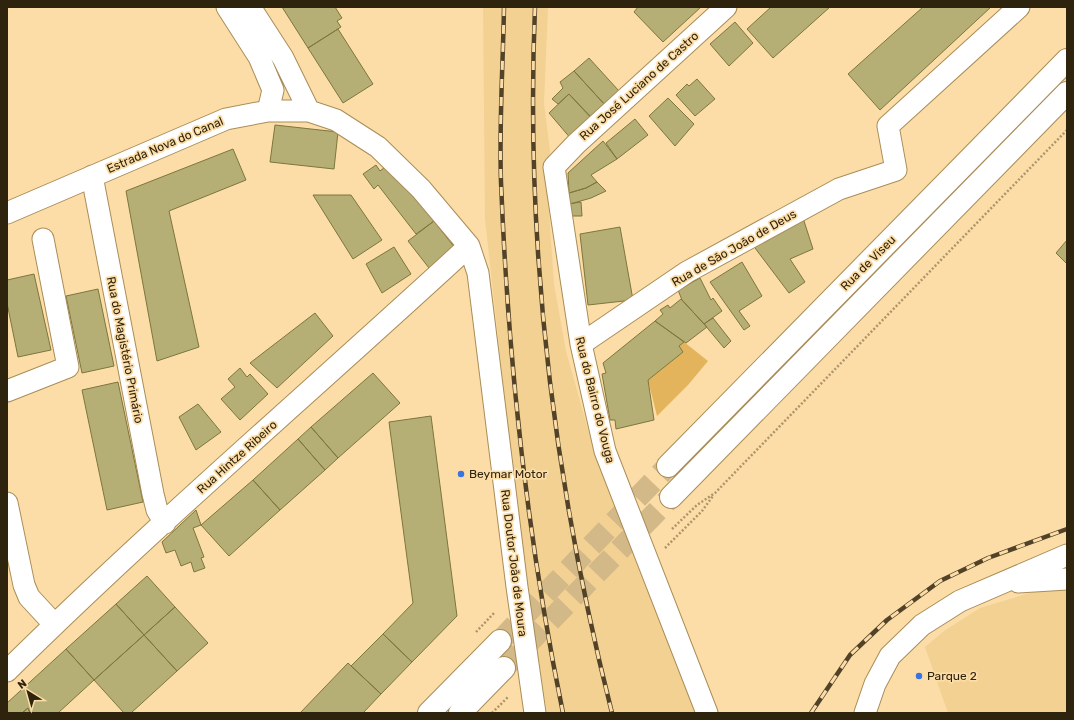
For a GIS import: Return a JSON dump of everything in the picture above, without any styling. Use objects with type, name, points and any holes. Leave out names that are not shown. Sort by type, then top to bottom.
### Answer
[{"type":"main road","name":"Rua de Viseu","points":[[668,466],[1067,60]]},
{"type":"main road","name":"Rua de Viseu","points":[[671,497],[1067,93]]},
{"type":"main road","points":[[429,713],[500,641]]},
{"type":"main road","points":[[460,713],[504,668]]},
{"type":"street","points":[[227,7],[259,57],[273,90],[268,111]]},
{"type":"street","points":[[250,7],[283,58],[309,111]]},
{"type":"street","name":"Rua José Luciano de Castro","points":[[554,167],[576,144],[726,7]]},
{"type":"street","name":"Rua de São João de Deus","points":[[581,344],[687,272],[839,188],[896,170],[888,126],[1019,7]]},
{"type":"street","name":"Estrada Nova do Canal","points":[[7,213],[226,119],[268,111],[309,111],[336,120],[378,147],[421,189],[469,246]]},
{"type":"street","name":"Rua do Bairro do Vouga","points":[[554,167],[581,344],[605,451],[707,713]]},
{"type":"street","name":"Rua do Magistério Primário","points":[[92,176],[153,494],[157,510],[165,523]]},
{"type":"street","points":[[7,391],[68,367],[43,239]]},
{"type":"street","name":"Rua Hintze Ribeiro","points":[[7,671],[54,624],[469,246]]},
{"type":"street","name":"Rua Doutor João de Moura","points":[[469,246],[478,273],[517,588],[534,705]]},
{"type":"street","points":[[7,503],[24,585],[29,597],[54,624]]},
{"type":"street","points":[[865,713],[875,684],[890,656],[922,625],[960,601],[1067,555]]},
{"type":"street","points":[[997,584],[1067,578]]},
{"type":"path","points":[[649,563],[702,512],[715,493],[1067,130]]},
{"type":"path","points":[[672,529],[697,505],[715,493]]},
{"type":"path","points":[[475,633],[496,612]]},
{"type":"path","points":[[492,713],[508,697]]},
{"type":"shaded area","points":[[483,7],[548,7],[544,103],[550,151],[547,183],[554,284],[566,351],[594,451],[695,713],[547,713],[520,536],[485,219]]},
{"type":"shaded area","points":[[684,342],[708,361],[688,385],[657,416],[648,380],[683,352],[679,346]]},
{"type":"shaded area","points":[[1067,588],[1067,713],[948,713],[925,647],[944,631],[980,608],[1036,591]]},
{"type":"building","points":[[282,7],[335,7],[342,18],[337,21],[341,27],[308,48]]},
{"type":"building","points":[[638,7],[701,7],[663,42],[634,12]]},
{"type":"building","points":[[771,7],[830,7],[773,58],[747,29]]},
{"type":"building","points":[[923,7],[991,7],[880,110],[848,74]]},
{"type":"building","points":[[735,22],[753,43],[729,66],[710,44]]},
{"type":"building","points":[[338,29],[373,84],[343,103],[308,48]]},
{"type":"building","points":[[589,58],[619,91],[606,106],[574,71]]},
{"type":"building","points":[[574,71],[606,106],[592,118],[569,94],[558,104],[552,99],[563,88],[560,82]]},
{"type":"building","points":[[697,79],[715,99],[695,116],[676,95],[687,84],[689,86]]},
{"type":"building","points":[[569,94],[593,120],[572,140],[549,113]]},
{"type":"building","points":[[668,98],[694,124],[675,146],[649,116]]},
{"type":"building","points":[[635,119],[648,135],[617,159],[606,143]]},
{"type":"building","points":[[275,125],[338,132],[334,169],[270,162]]},
{"type":"building","points":[[603,141],[617,159],[591,175],[597,182],[586,188],[569,193],[568,173]]},
{"type":"building","points":[[233,149],[246,180],[169,211],[199,347],[157,361],[126,191]]},
{"type":"building","points":[[390,163],[434,221],[416,234],[378,185],[374,189],[363,174],[376,165],[380,171]]},
{"type":"building","points":[[597,182],[606,191],[591,198],[570,204],[569,193],[586,188]]},
{"type":"building","points":[[313,195],[351,195],[382,240],[353,259]]},
{"type":"building","points":[[581,202],[582,216],[571,216],[568,204]]},
{"type":"building","points":[[803,218],[813,249],[790,259],[805,282],[789,293],[752,244]]},
{"type":"building","points":[[434,221],[455,248],[429,268],[408,241]]},
{"type":"building","points":[[620,227],[633,300],[588,305],[580,234]]},
{"type":"building","points":[[1067,240],[1067,264],[1056,253]]},
{"type":"building","points":[[394,247],[411,274],[382,293],[366,264]]},
{"type":"building","points":[[742,262],[762,296],[739,311],[750,326],[744,330],[710,282]]},
{"type":"building","points":[[34,274],[51,350],[18,357],[7,303],[7,280]]},
{"type":"building","points":[[700,278],[711,300],[713,298],[722,311],[704,324],[682,300],[678,290]]},
{"type":"building","points":[[98,289],[114,366],[82,373],[66,296]]},
{"type":"building","points":[[681,299],[707,327],[686,343],[655,321],[663,314],[660,310],[668,305],[670,308]]},
{"type":"building","points":[[315,313],[333,336],[277,388],[250,363]]},
{"type":"building","points":[[713,318],[731,341],[724,348],[704,324]]},
{"type":"building","points":[[655,321],[684,342],[679,346],[683,352],[648,380],[654,420],[616,429],[615,420],[610,420],[602,374],[606,373],[603,363]]},
{"type":"building","points":[[240,368],[247,377],[250,374],[268,394],[240,420],[221,399],[235,387],[228,379]]},
{"type":"building","points":[[373,373],[400,403],[338,458],[311,427]]},
{"type":"building","points":[[118,382],[143,502],[107,510],[82,390]]},
{"type":"building","points":[[198,404],[221,432],[196,450],[179,417]]},
{"type":"building","points":[[431,416],[457,616],[412,662],[383,634],[413,603],[389,422]]},
{"type":"building","points":[[311,427],[338,458],[325,470],[298,439]]},
{"type":"building","points":[[298,439],[325,470],[280,510],[253,480]]},
{"type":"building","points":[[253,480],[280,510],[229,556],[201,525]]},
{"type":"building","points":[[196,510],[201,525],[193,528],[204,557],[201,558],[205,568],[194,572],[191,562],[181,566],[175,550],[166,553],[162,542]]},
{"type":"building","points":[[147,576],[175,607],[144,635],[116,604]]},
{"type":"building","points":[[116,604],[144,635],[94,680],[66,649]]},
{"type":"building","points":[[175,607],[208,643],[177,671],[144,635]]},
{"type":"building","points":[[383,634],[412,662],[381,694],[351,666]]},
{"type":"building","points":[[144,635],[177,671],[131,713],[124,713],[94,680]]},
{"type":"building","points":[[66,649],[94,680],[58,713],[30,713],[28,708],[22,713],[7,713],[7,703]]},
{"type":"building","points":[[348,663],[381,694],[363,713],[300,713]]},
{"type":"building","points":[[28,708],[30,713],[22,713]]},
{"type":"tunnel","points":[[500,641],[668,466]]},
{"type":"tunnel","points":[[504,668],[671,497]]},
{"type":"railway","points":[[504,7],[501,182],[504,249],[514,382],[529,515],[550,647],[563,713]]},
{"type":"railway","points":[[535,7],[533,96],[535,185],[540,274],[548,363],[574,539],[612,713]]},
{"type":"railway","points":[[811,713],[850,655],[887,620],[940,581],[988,558],[1067,529]]},
{"type":"place","name":"Beymar Motor","points":[[461,474]]},
{"type":"place","name":"Parque 2","points":[[919,676]]}]
